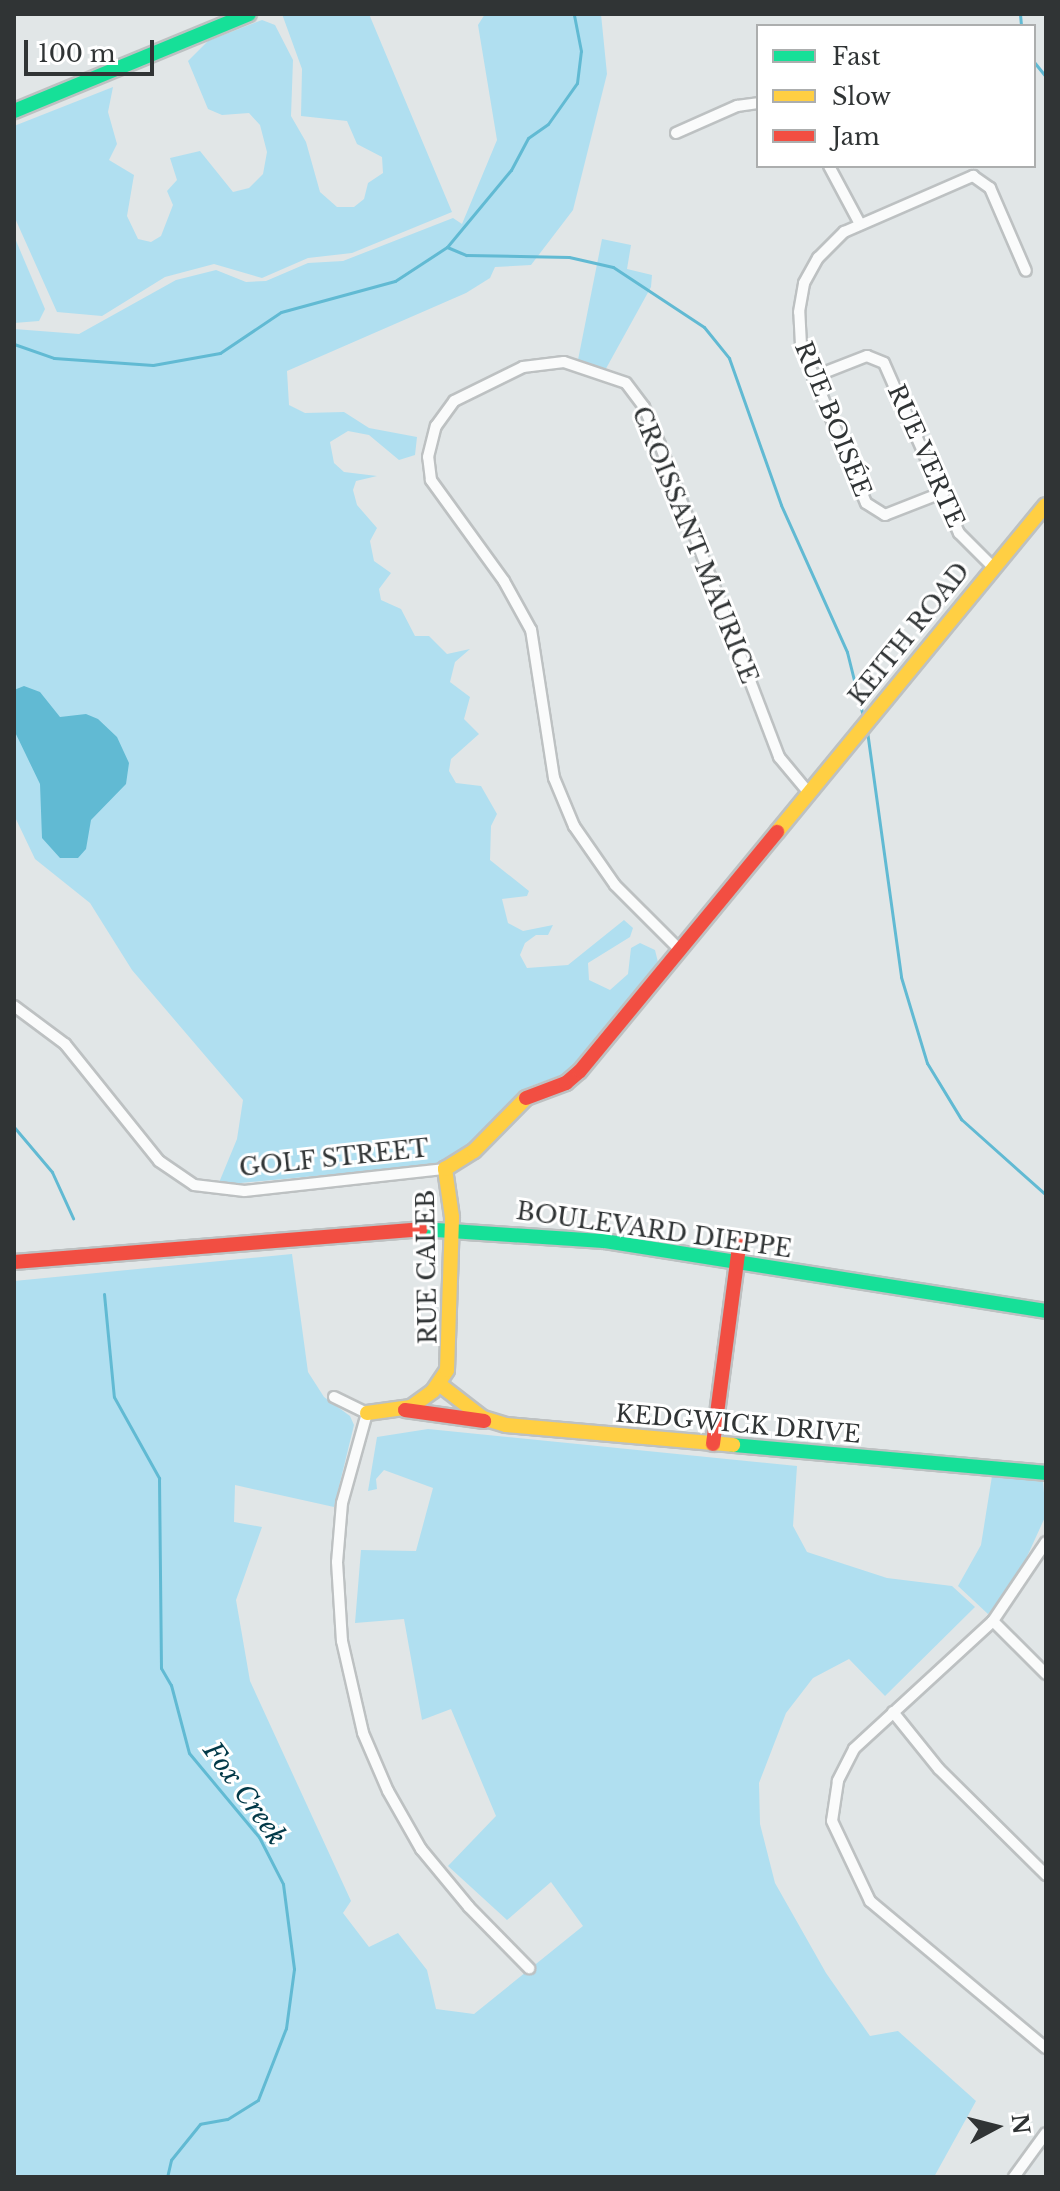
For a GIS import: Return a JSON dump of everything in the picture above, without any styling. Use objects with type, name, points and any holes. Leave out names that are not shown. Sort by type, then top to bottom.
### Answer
[{"type":"street","points":[[14,111],[249,14]]},
{"type":"street","points":[[676,133],[726,109],[756,103]]},
{"type":"street","points":[[830,168],[860,224]]},
{"type":"street","name":"RUE BOISÉE","points":[[941,493],[891,513],[873,511],[813,377],[799,334],[804,283],[831,242],[860,224],[962,179],[978,177],[990,188],[1026,271]]},
{"type":"street","name":"RUE VERTE","points":[[813,377],[867,356],[881,359],[963,540],[992,566]]},
{"type":"street","name":"CROISSANT MAURICE","points":[[680,950],[615,885],[574,826],[554,778],[531,630],[504,581],[431,480],[428,457],[436,426],[454,401],[523,367],[564,362],[626,383],[644,407],[660,445],[779,757],[809,793]]},
{"type":"street","name":"KEITH ROAD","points":[[809,793],[992,566],[1046,505]]},
{"type":"street","name":"GOLF STREET","points":[[14,1006],[65,1044],[163,1165],[194,1185],[245,1191],[445,1169],[474,1151],[534,1092],[576,1075],[809,793]]},
{"type":"street","name":"RUE CALEB","points":[[439,1384],[451,1349],[452,1229],[445,1169]]},
{"type":"street","name":"BOULEVARD DIEPPE","points":[[14,1262],[452,1229],[577,1237],[1046,1311]]},
{"type":"street","points":[[713,1444],[740,1239]]},
{"type":"street","points":[[713,1259],[734,1285]]},
{"type":"street","points":[[734,1285],[759,1267]]},
{"type":"street","points":[[334,1397],[367,1413],[405,1410],[439,1384],[489,1422]]},
{"type":"street","name":"KEDGWICK DRIVE","points":[[405,1410],[489,1422],[1046,1473]]},
{"type":"street","points":[[367,1413],[345,1488],[338,1553],[342,1641],[357,1713],[388,1791],[421,1849],[469,1907],[529,1968]]},
{"type":"street","points":[[1046,1542],[993,1621],[854,1749],[838,1781],[832,1821],[870,1901],[1046,2048]]},
{"type":"street","points":[[993,1621],[1046,1674]]},
{"type":"street","points":[[893,1712],[984,1818],[1046,1875]]},
{"type":"street","points":[[1014,2177],[1046,2133]]},
{"type":"shaded area","points":[[282,14],[369,14],[452,212],[352,253],[308,258],[262,278],[214,264],[165,277],[102,316],[57,312],[14,216],[14,126],[113,87],[108,112],[117,144],[109,160],[134,175],[127,216],[138,239],[151,242],[161,236],[173,205],[167,191],[177,180],[170,158],[200,151],[233,192],[249,188],[263,174],[267,152],[260,125],[249,113],[222,115],[208,109],[188,61],[208,41],[262,20],[275,25],[293,60],[291,116],[306,142],[320,192],[337,207],[354,207],[364,199],[368,183],[383,173],[382,157],[357,144],[347,121],[301,116],[302,69]]},
{"type":"shaded area","points":[[485,14],[601,14],[607,74],[573,210],[531,265],[495,267],[490,278],[466,293],[287,371],[289,405],[305,413],[344,412],[369,428],[417,437],[415,455],[399,460],[369,435],[348,431],[330,442],[334,463],[344,472],[377,476],[356,481],[353,490],[357,505],[377,528],[370,541],[374,561],[391,573],[379,589],[381,600],[401,609],[415,636],[429,636],[447,654],[470,649],[455,662],[450,682],[470,697],[464,719],[479,734],[451,759],[449,771],[456,783],[481,786],[497,814],[491,826],[490,860],[529,891],[527,896],[502,899],[508,923],[523,931],[553,925],[548,935],[536,935],[525,943],[520,955],[527,968],[568,965],[624,920],[633,928],[630,937],[588,963],[589,980],[610,990],[628,974],[631,948],[640,943],[655,950],[659,966],[570,1072],[531,1086],[457,1156],[432,1165],[218,1185],[237,1139],[243,1100],[132,970],[90,903],[35,859],[14,815],[14,329],[79,334],[176,280],[216,270],[246,282],[266,281],[308,263],[343,261],[453,218],[462,224],[497,140],[478,25]]},
{"type":"shaded area","points":[[14,236],[45,309],[39,321],[14,323]]},
{"type":"shaded area","points":[[602,239],[631,245],[627,269],[652,275],[651,287],[603,374],[577,365]]},
{"type":"shaded area","points":[[24,686],[40,692],[60,717],[86,714],[98,719],[117,737],[129,763],[126,784],[91,820],[86,849],[78,858],[60,858],[42,838],[40,784],[14,730],[14,690]]},
{"type":"shaded area","points":[[292,1254],[308,1372],[324,1397],[350,1416],[354,1425],[334,1507],[235,1485],[234,1522],[262,1527],[236,1600],[250,1681],[351,1901],[343,1913],[369,1947],[398,1933],[427,1970],[436,2009],[474,2014],[583,1926],[551,1882],[507,1920],[448,1866],[496,1816],[451,1709],[422,1720],[404,1619],[355,1623],[361,1550],[416,1551],[433,1488],[384,1470],[376,1479],[377,1489],[368,1491],[377,1437],[428,1429],[797,1466],[793,1526],[807,1552],[887,1578],[952,1586],[975,1607],[885,1696],[849,1659],[813,1678],[786,1713],[759,1783],[760,1824],[775,1883],[826,1973],[870,2036],[898,2031],[976,2101],[934,2177],[14,2177],[14,1281]]},
{"type":"shaded area","points":[[992,1476],[1043,1482],[1046,1515],[1014,1585],[988,1614],[958,1586],[981,1545]]},
{"type":"waterway","points":[[14,344],[54,358],[153,365],[220,353],[281,312],[395,281],[447,247],[511,170],[528,138],[548,124],[577,83],[581,51],[574,14]]},
{"type":"waterway","points":[[1020,14],[1021,24]]},
{"type":"waterway","points":[[1036,64],[1046,77]]},
{"type":"waterway","points":[[447,247],[466,255],[569,257],[613,267],[704,327],[729,358],[781,505],[847,652],[864,720]]},
{"type":"waterway","points":[[867,731],[901,977],[927,1063],[961,1119],[1046,1195]]},
{"type":"waterway","name":"Fox Creek","points":[[14,1127],[52,1172],[73,1218]]},
{"type":"waterway","name":"Fox Creek","points":[[104,1294],[114,1397],[159,1478],[161,1668],[171,1685],[189,1753],[259,1837],[283,1884],[294,1969],[286,2028],[258,2100],[227,2119],[200,2124],[171,2160],[167,2177]]},
{"type":"traffic: fast","points":[[14,111],[249,14]]},
{"type":"traffic: fast","points":[[421,1229],[604,1241],[1046,1311]]},
{"type":"traffic: fast","points":[[733,1445],[1046,1473]]},
{"type":"traffic: slow","points":[[777,832],[1046,505]]},
{"type":"traffic: slow","points":[[367,1413],[411,1407],[433,1391],[447,1370],[452,1217],[445,1169],[474,1151],[526,1098]]},
{"type":"traffic: slow","points":[[439,1384],[483,1418],[506,1425],[733,1445]]},
{"type":"traffic: jam","points":[[526,1098],[566,1083],[580,1071],[777,832]]},
{"type":"traffic: jam","points":[[14,1262],[421,1229]]},
{"type":"traffic: jam","points":[[713,1444],[740,1239]]},
{"type":"traffic: jam","points":[[405,1410],[484,1421]]}]
